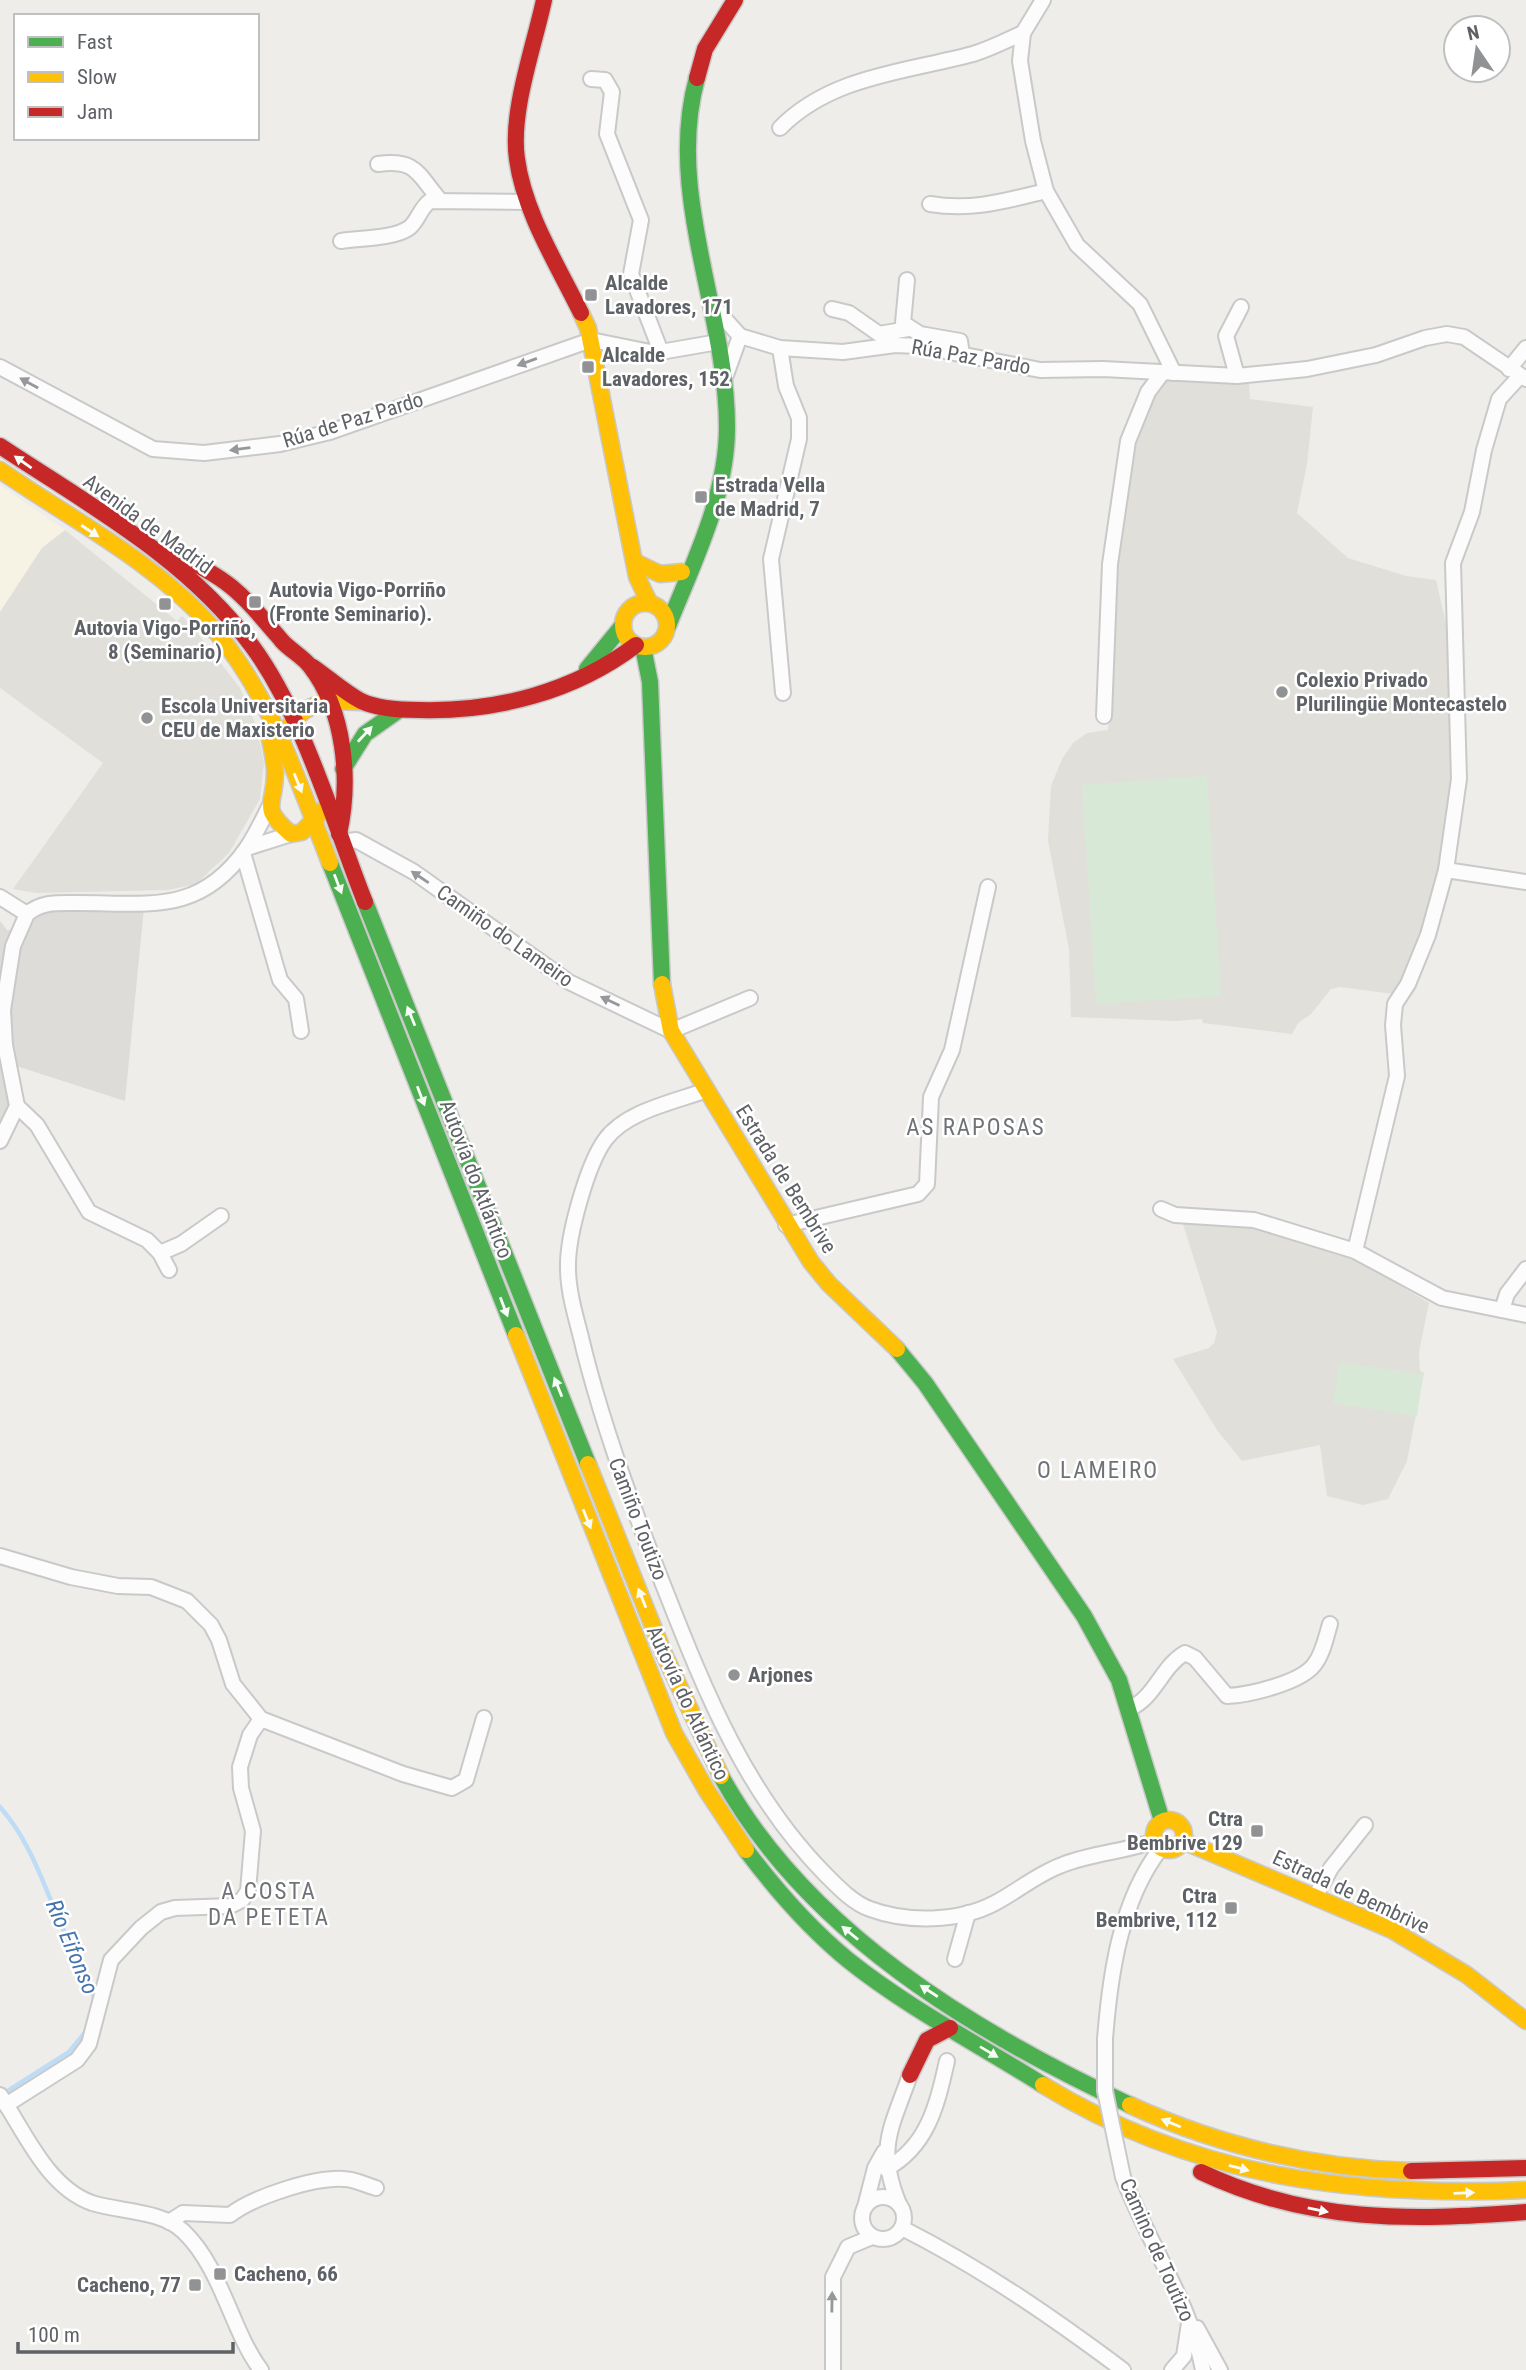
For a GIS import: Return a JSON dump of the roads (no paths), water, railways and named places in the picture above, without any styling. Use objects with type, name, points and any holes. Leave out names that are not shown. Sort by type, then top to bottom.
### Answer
[{"type":"main road","points":[[544,0],[516,135],[519,173],[528,202],[579,305],[591,340],[636,570],[652,603],[663,612],[665,633]]},
{"type":"main road","points":[[649,673],[687,567],[711,519],[721,487],[727,425],[724,380],[688,157],[688,121],[692,88],[705,48],[735,0]]},
{"type":"main road","name":"Avenida de Madrid","points":[[0,446],[141,540],[212,598],[235,624],[265,667],[292,719],[327,805]]},
{"type":"main road","name":"Avenida de Madrid","points":[[0,470],[130,557],[180,596],[225,643],[263,701],[313,820]]},
{"type":"main road","points":[[141,540],[206,568],[245,596],[286,645],[308,664],[363,702]]},
{"type":"main road","points":[[636,570],[660,574],[687,567]]},
{"type":"main road","points":[[632,608],[652,603],[687,567]]},
{"type":"main road","points":[[584,673],[623,625],[632,608],[636,570]]},
{"type":"main road","points":[[623,625],[626,637],[639,646],[649,673]]},
{"type":"main road","points":[[399,710],[375,722],[359,738],[327,805],[302,832],[291,834],[277,822],[270,807],[282,742],[292,719],[302,709],[328,700],[363,702],[399,710],[450,711],[515,702],[561,686],[665,633]]},
{"type":"main road","points":[[620,657],[649,673]]},
{"type":"main road","points":[[308,664],[328,700],[339,731],[345,816],[340,838]]},
{"type":"main road","name":"Estrada de Bembrive","points":[[649,673],[663,1001],[671,1031],[786,1225],[829,1284],[887,1336],[925,1383],[1084,1616],[1119,1680],[1163,1821]]},
{"type":"main road","points":[[263,701],[275,775]]},
{"type":"main road","name":"Autovía do Atlántico","points":[[327,805],[669,1666],[726,1786],[747,1820],[795,1879],[844,1929],[948,2003],[1058,2071],[1175,2126],[1301,2161],[1356,2168],[1440,2172],[1526,2168]]},
{"type":"main road","name":"Autovía do Atlántico","points":[[313,820],[674,1733],[706,1795],[781,1895],[831,1945],[890,1990],[1097,2115],[1167,2145],[1243,2170],[1350,2190],[1440,2194],[1526,2190]]},
{"type":"main road","points":[[1173,1820],[1181,1826],[1183,1841],[1174,1849],[1158,1845],[1155,1827],[1163,1821],[1173,1820]]},
{"type":"main road","name":"Estrada de Bembrive","points":[[1183,1841],[1392,1930],[1430,1951],[1526,2021]]},
{"type":"main road","points":[[910,2075],[927,2040],[950,2028]]},
{"type":"main road","points":[[1167,2145],[1188,2165],[1211,2178],[1277,2200],[1330,2212],[1416,2219],[1526,2212]]},
{"type":"street","points":[[1043,0],[1023,33],[1020,61],[1033,142],[1046,191],[1077,245],[1140,304],[1169,372],[1148,392],[1128,441],[1110,564],[1104,716]]},
{"type":"street","points":[[780,128],[798,110],[833,90],[976,53],[1023,33]]},
{"type":"street","points":[[591,79],[605,80],[612,92],[607,134],[641,220],[631,274],[661,352]]},
{"type":"street","points":[[379,164],[400,161],[409,164],[439,199]]},
{"type":"street","points":[[930,204],[959,208],[982,207],[1046,191]]},
{"type":"street","points":[[341,241],[402,232],[414,223],[423,206],[439,199],[528,202]]},
{"type":"street","points":[[907,280],[902,317],[908,329]]},
{"type":"street","points":[[711,304],[740,336],[724,380]]},
{"type":"street","points":[[1237,376],[1226,335],[1241,307]]},
{"type":"street","points":[[832,309],[849,313],[878,334],[908,329],[960,341],[962,355]]},
{"type":"street","name":"Rúa Paz Pardo","points":[[740,336],[780,348],[843,352],[907,345],[1040,370],[1237,376],[1307,369],[1376,355],[1425,338],[1447,334],[1464,337],[1518,375]]},
{"type":"street","points":[[591,340],[661,352],[718,342]]},
{"type":"street","name":"Rúa de Paz Pardo","points":[[0,367],[153,449],[204,453],[280,444],[330,432],[591,340]]},
{"type":"street","points":[[780,348],[786,386],[799,418],[799,439],[771,559],[783,693]]},
{"type":"street","points":[[1354,1251],[1396,1076],[1393,1024],[1395,1004],[1408,984],[1428,935],[1446,870],[1459,779],[1452,563],[1472,512],[1484,450],[1499,399],[1518,375],[1526,348]]},
{"type":"street","points":[[169,1270],[160,1253],[134,1231],[89,1212],[37,1125],[17,1106],[5,1045],[4,1010],[13,946],[27,914],[50,903],[143,903],[195,896],[221,878],[245,851],[270,807]]},
{"type":"street","points":[[245,851],[291,834]]},
{"type":"street","name":"Camiño do Lameiro","points":[[340,838],[356,840],[414,872],[569,982],[671,1031]]},
{"type":"street","points":[[245,851],[279,980],[296,999],[301,1031]]},
{"type":"street","points":[[1446,870],[1526,882]]},
{"type":"street","points":[[786,1225],[918,1194],[927,1184],[931,1097],[952,1050],[988,887]]},
{"type":"street","points":[[0,897],[27,914]]},
{"type":"street","points":[[671,1031],[750,998]]},
{"type":"street","name":"Camiño Toutizo","points":[[707,1090],[631,1119],[614,1129],[603,1143],[569,1240],[570,1290],[617,1467],[723,1726],[751,1779],[783,1826],[837,1886],[868,1909],[917,1918],[968,1913],[994,1904],[1061,1865],[1158,1845]]},
{"type":"street","points":[[0,1141],[17,1106]]},
{"type":"street","points":[[1161,1209],[1175,1215],[1255,1220],[1354,1251],[1442,1297],[1526,1315]]},
{"type":"street","points":[[160,1253],[181,1244],[221,1216]]},
{"type":"street","points":[[1502,1310],[1507,1294],[1526,1269]]},
{"type":"street","points":[[0,1556],[71,1577],[118,1586],[151,1587],[187,1601],[211,1625],[219,1640],[233,1684],[261,1719],[403,1774],[452,1788],[466,1780],[484,1718]]},
{"type":"street","points":[[1129,1709],[1150,1696],[1175,1659],[1185,1653],[1195,1658],[1227,1696],[1270,1687],[1308,1670],[1315,1664],[1330,1624]]},
{"type":"street","points":[[261,1719],[250,1735],[240,1767],[241,1788],[253,1831],[248,1891],[242,1900],[230,1906],[175,1908],[161,1912],[141,1927],[111,1959],[89,2044],[77,2060],[3,2100],[44,2164],[69,2190],[91,2202],[169,2222],[194,2242],[261,2370]]},
{"type":"street","points":[[1315,1898],[1331,1868],[1365,1825]]},
{"type":"street","name":"Camino de Toutizo","points":[[1158,1845],[1143,1872],[1126,1918],[1108,1999],[1105,2091],[1123,2177],[1139,2220],[1189,2318],[1203,2370]]},
{"type":"street","points":[[955,1959],[968,1913]]},
{"type":"street","points":[[886,2169],[921,2138],[934,2115],[947,2062]]},
{"type":"street","points":[[872,2237],[863,2227],[865,2207],[875,2168],[885,2151],[910,2075]]},
{"type":"street","points":[[833,2370],[832,2277],[848,2247],[872,2237],[889,2239],[902,2228],[904,2216],[886,2169],[885,2151]]},
{"type":"street","points":[[169,2222],[183,2213],[230,2215],[246,2203],[320,2182],[345,2179],[376,2188]]},
{"type":"street","points":[[865,2207],[882,2197],[899,2204]]},
{"type":"street","points":[[902,2228],[950,2252],[1017,2293],[1123,2370]]},
{"type":"street","points":[[1172,2370],[1184,2356],[1189,2318]]},
{"type":"street","points":[[1189,2318],[1203,2336],[1220,2370]]},
{"type":"waterway","name":"Río Eifonso","points":[[0,1807],[20,1835],[43,1880],[85,1973],[95,2002]]},
{"type":"waterway","name":"Río Eifonso","points":[[3,2094],[69,2052],[87,2030]]},
{"type":"place","name":"Alcalde Lavadores, 171","points":[[591,295]]},
{"type":"place","name":"Alcalde Lavadores, 152","points":[[588,367]]},
{"type":"place","name":"Estrada Vella de Madrid, 7","points":[[701,497]]},
{"type":"place","name":"Autovia Vigo-Porriño (Fronte Seminario).","points":[[255,602]]},
{"type":"place","name":"Autovia Vigo-Porriño, 8 (Seminario)","points":[[165,604]]},
{"type":"place","name":"Colexio Privado Plurilingüe Montecastelo","points":[[1282,692]]},
{"type":"place","name":"Escola Universitaria CEU de Maxisterio","points":[[147,718]]},
{"type":"place","name":"Arjones","points":[[734,1675]]},
{"type":"place","name":"Ctra Bembrive 129","points":[[1257,1831]]},
{"type":"place","name":"Ctra Bembrive, 112","points":[[1231,1908]]},
{"type":"place","name":"Cacheno, 66","points":[[220,2274]]},
{"type":"place","name":"Cacheno, 77","points":[[195,2285]]},
{"type":"district","name":"AS RAPOSAS","points":[[976,1127]]},
{"type":"district","name":"O LAMEIRO","points":[[1098,1470]]},
{"type":"district","name":"A COSTA DA PETETA","points":[[269,1904]]}]
